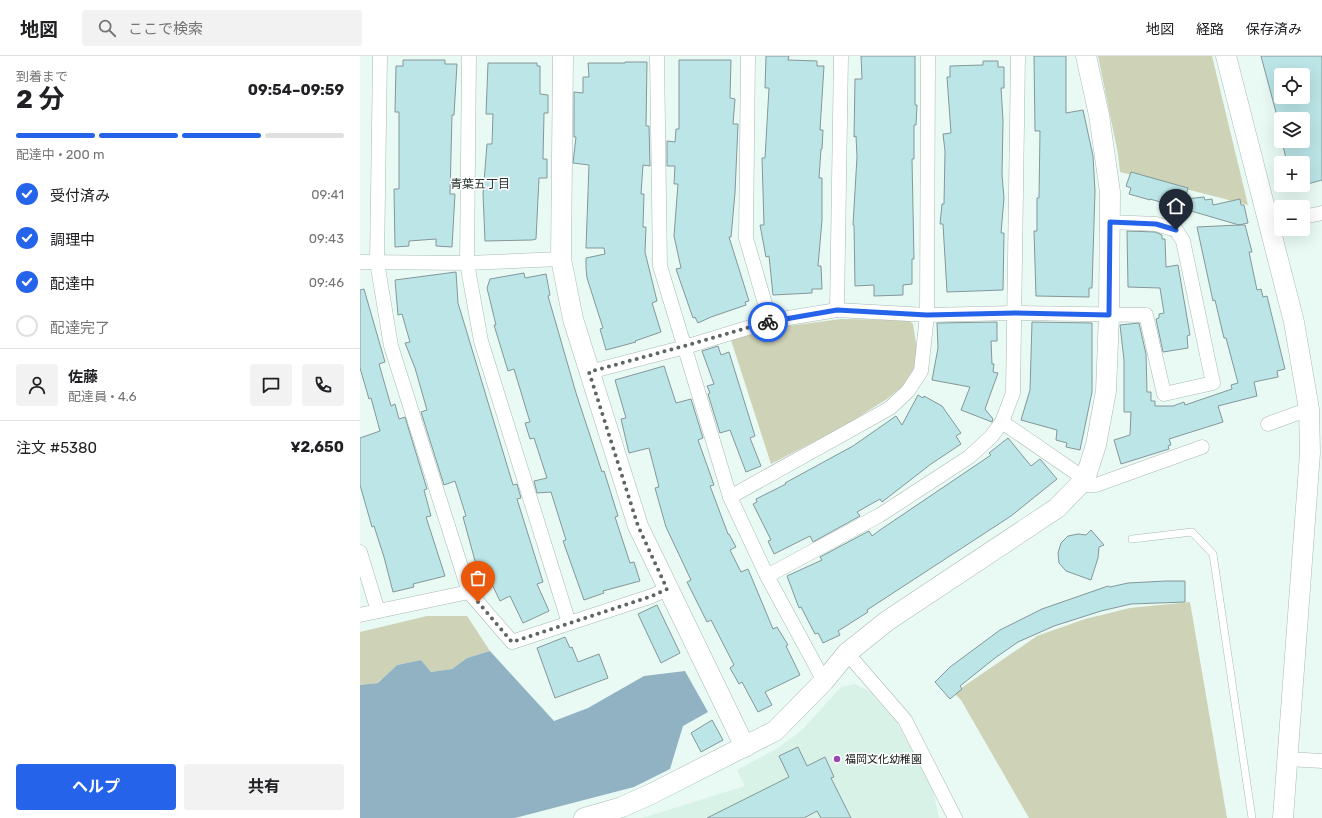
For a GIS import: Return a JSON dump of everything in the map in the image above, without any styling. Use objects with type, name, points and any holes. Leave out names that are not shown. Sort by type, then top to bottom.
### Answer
[{"type":"street","points":[[380,56],[377,262],[391,346],[469,592],[512,642],[652,596],[667,589]]},
{"type":"street","points":[[469,56],[467,263],[481,341],[570,623]]},
{"type":"street","points":[[563,56],[561,259],[573,319],[638,526],[667,589],[745,747]]},
{"type":"street","points":[[657,56],[660,266],[730,497],[767,576],[824,681]]},
{"type":"street","points":[[748,56],[746,238],[770,321]]},
{"type":"street","points":[[837,310],[841,56]]},
{"type":"street","points":[[730,497],[890,408],[908,391],[922,371],[927,315],[928,56]]},
{"type":"street","points":[[767,576],[880,515],[969,457],[991,437],[1002,422],[1013,393],[1018,56]]},
{"type":"street","points":[[584,818],[622,807],[651,794],[775,731],[824,681],[846,653],[887,621],[1057,508],[1083,482],[1096,445],[1106,391],[1109,315],[1110,222],[1110,192],[1099,115],[1086,56]]},
{"type":"street","points":[[1226,56],[1274,217]]},
{"type":"street","points":[[1310,216],[1322,213]]},
{"type":"street","points":[[589,372],[770,321],[837,310],[927,315],[1015,313],[1146,315],[1164,394],[1213,383],[1183,241],[1176,230],[1156,224],[1110,222]]},
{"type":"street","points":[[1278,236],[1316,453],[1283,818]]},
{"type":"street","points":[[360,262],[467,263],[561,259]]},
{"type":"street","points":[[1268,424],[1309,409]]},
{"type":"street","points":[[1002,422],[1083,482],[1096,485],[1202,447]]},
{"type":"street","points":[[360,552],[378,611]]},
{"type":"street","points":[[360,615],[469,592]]},
{"type":"street","points":[[846,653],[905,720],[954,818]]},
{"type":"street","points":[[1288,759],[1322,761]]},
{"type":"street","points":[[944,800],[947,818]]},
{"type":"lane","points":[[1132,539],[1192,532],[1213,554],[1252,818]]},
{"type":"shaded area","points":[[1098,56],[1212,56],[1248,205],[1120,172],[1118,154]]},
{"type":"shaded area","points":[[841,319],[908,320],[913,324],[918,356],[910,380],[887,399],[844,426],[771,464],[731,340],[773,328]]},
{"type":"shaded area","points":[[1190,602],[1227,818],[1029,818],[961,700],[954,693],[1037,636],[1085,619],[1130,608]]},
{"type":"shaded area","points":[[427,616],[467,616],[490,651],[467,658],[452,669],[431,672],[421,660],[397,665],[378,683],[360,685],[360,632]]},
{"type":"shaded area","name":"福岡文化幼稚園","points":[[855,684],[869,691],[897,723],[932,786],[939,818],[642,818],[745,786],[737,770],[778,748],[802,730],[841,687]]},
{"type":"water","points":[[490,651],[554,721],[588,708],[644,676],[685,671],[708,712],[683,726],[670,769],[634,787],[515,818],[360,818],[360,685],[378,683],[397,665],[421,660],[431,672],[452,669],[467,658]]},
{"type":"building","points":[[766,56],[789,56],[788,60],[817,61],[817,66],[824,66],[820,130],[823,130],[819,178],[822,178],[822,220],[818,266],[821,266],[822,289],[812,289],[812,293],[773,295],[769,256],[766,257],[760,225],[764,225],[762,158],[765,158],[769,88],[765,88]]},
{"type":"building","points":[[861,56],[915,56],[915,105],[917,105],[916,125],[914,125],[914,159],[912,159],[914,259],[912,259],[912,284],[903,285],[903,295],[874,296],[874,285],[855,286],[853,225],[857,157],[856,136],[854,137],[855,79],[862,79]]},
{"type":"building","points":[[1034,56],[1066,56],[1066,113],[1083,110],[1093,156],[1095,191],[1092,288],[1089,288],[1089,297],[1036,296],[1034,231],[1037,231],[1037,198],[1039,198],[1040,131],[1035,131]]},
{"type":"building","points":[[1261,56],[1322,56],[1322,180],[1310,183],[1310,156],[1285,156],[1284,148],[1310,148],[1310,112],[1276,112]]},
{"type":"building","points":[[403,60],[445,60],[445,64],[457,64],[454,115],[452,115],[450,194],[455,194],[452,247],[436,246],[436,239],[409,241],[409,246],[395,247],[394,189],[399,189],[399,112],[395,112],[396,66],[403,66]]},
{"type":"building","points":[[679,60],[731,60],[730,98],[735,99],[733,124],[738,124],[735,193],[731,237],[729,237],[749,301],[745,302],[746,305],[698,323],[695,317],[693,318],[676,269],[681,268],[674,236],[678,184],[674,184],[675,166],[667,166],[667,141],[675,142],[676,129],[679,129]]},
{"type":"building","points":[[983,61],[998,61],[998,67],[1004,67],[1004,88],[1001,88],[1003,120],[1002,175],[1004,198],[1001,233],[1004,233],[1003,290],[947,292],[943,224],[940,224],[942,204],[944,204],[945,151],[943,134],[951,133],[947,77],[950,77],[950,66],[983,65]]},
{"type":"building","points":[[647,62],[646,126],[649,126],[650,166],[643,165],[641,194],[644,194],[643,227],[646,227],[645,252],[657,301],[652,303],[661,332],[635,341],[636,342],[606,350],[600,329],[603,328],[587,278],[586,268],[586,258],[605,254],[604,248],[586,248],[589,165],[573,163],[576,137],[574,137],[574,92],[583,93],[583,77],[589,77],[588,63]]},
{"type":"building","points":[[488,63],[537,63],[537,66],[540,66],[540,94],[548,95],[548,113],[544,113],[543,159],[547,159],[547,178],[539,178],[536,239],[485,241],[483,194],[487,144],[492,144],[493,114],[486,114]]},
{"type":"building","points":[[1131,172],[1188,188],[1185,199],[1204,197],[1205,200],[1212,199],[1213,205],[1240,199],[1241,205],[1244,205],[1248,223],[1239,225],[1129,194],[1131,188],[1126,186]]},
{"type":"building","points":[[1245,225],[1252,252],[1249,252],[1257,290],[1261,289],[1263,297],[1267,296],[1285,369],[1277,371],[1278,377],[1254,382],[1257,396],[1218,406],[1223,422],[1169,439],[1171,445],[1168,446],[1169,449],[1121,464],[1114,440],[1130,435],[1131,412],[1124,412],[1124,360],[1120,325],[1139,323],[1146,354],[1147,392],[1151,392],[1151,401],[1155,401],[1155,406],[1173,406],[1184,402],[1185,405],[1232,389],[1231,385],[1238,383],[1226,338],[1224,338],[1215,300],[1213,301],[1197,227]]},
{"type":"building","points":[[1127,231],[1155,232],[1162,235],[1162,239],[1165,239],[1166,267],[1178,265],[1190,335],[1187,336],[1188,348],[1163,352],[1156,319],[1159,318],[1159,314],[1164,313],[1160,288],[1128,287]]},
{"type":"building","points":[[456,272],[458,303],[513,485],[517,484],[521,498],[517,499],[543,582],[537,584],[549,611],[523,623],[510,596],[500,601],[488,576],[480,579],[463,517],[466,516],[455,481],[444,485],[421,412],[427,410],[415,368],[405,343],[410,342],[402,314],[398,315],[395,280]]},
{"type":"building","points":[[524,273],[525,278],[546,274],[550,295],[548,296],[576,393],[602,472],[604,471],[618,516],[615,517],[630,563],[634,562],[640,581],[603,591],[604,593],[584,600],[563,541],[566,540],[551,492],[537,493],[534,481],[547,478],[534,438],[530,439],[525,423],[530,422],[514,369],[508,371],[494,325],[496,325],[487,288],[490,279]]},
{"type":"building","points":[[364,289],[385,362],[379,364],[391,406],[395,404],[399,419],[405,417],[427,489],[424,490],[431,516],[426,517],[445,576],[413,584],[414,587],[393,592],[384,557],[374,526],[372,527],[360,485],[360,438],[380,431],[371,398],[369,399],[360,368],[360,290]]},
{"type":"building","points":[[997,322],[997,341],[991,341],[992,364],[994,364],[993,372],[998,373],[985,409],[993,419],[992,422],[961,410],[970,387],[932,380],[938,348],[937,323]]},
{"type":"building","points":[[1032,322],[1092,323],[1092,392],[1080,450],[1066,447],[1067,443],[1056,440],[1057,430],[1021,420],[1030,390]]},
{"type":"building","points":[[718,346],[721,355],[729,352],[755,436],[750,438],[761,466],[746,472],[730,430],[720,433],[708,394],[710,393],[707,386],[714,384],[702,351]]},
{"type":"building","points":[[664,366],[676,403],[691,399],[703,438],[698,440],[714,485],[710,486],[728,534],[736,547],[730,550],[741,572],[748,569],[773,629],[777,627],[788,645],[786,646],[800,675],[765,692],[772,705],[758,712],[742,682],[739,684],[730,668],[734,665],[711,620],[707,622],[687,582],[691,580],[666,527],[655,488],[659,487],[649,448],[629,453],[621,419],[626,418],[615,380]]},
{"type":"building","points":[[918,395],[923,398],[924,396],[942,406],[961,433],[956,436],[961,444],[931,464],[882,502],[880,499],[857,512],[860,516],[813,542],[810,536],[774,554],[768,541],[771,540],[753,504],[757,502],[756,499],[786,484],[785,483],[853,446],[896,416],[902,425]]},
{"type":"building","points":[[1008,438],[1031,466],[1040,459],[1057,479],[1011,516],[867,610],[868,612],[838,631],[840,635],[823,643],[818,633],[815,634],[801,607],[799,608],[787,576],[822,560],[820,557],[869,531],[872,536],[991,455],[989,453]]},
{"type":"building","points":[[1091,530],[1104,545],[1099,547],[1098,558],[1091,580],[1066,571],[1059,563],[1058,553],[1061,543],[1068,536],[1078,534],[1086,535]]},
{"type":"building","points":[[1185,581],[1185,602],[1131,604],[1101,611],[1054,626],[1018,642],[995,658],[960,686],[962,689],[950,699],[935,682],[950,667],[1000,630],[1042,609],[1108,586],[1110,587],[1128,583]]},
{"type":"building","points":[[657,605],[680,653],[661,663],[638,614]]},
{"type":"building","points":[[565,637],[570,648],[572,647],[578,662],[599,654],[608,678],[555,698],[537,648]]},
{"type":"building","points":[[712,720],[723,740],[701,752],[691,733]]},
{"type":"building","points":[[798,747],[807,766],[825,757],[834,777],[831,778],[851,818],[821,818],[817,811],[804,818],[707,818],[789,777],[779,756]]},
{"type":"way so far","points":[[478,602],[512,642],[652,596],[667,589],[638,526],[589,372],[768,322]]},
{"type":"place","name":"福岡文化幼稚園","points":[[837,759]]},
{"type":"district","name":"青葉五丁目","points":[[480,184]]},
{"type":"route","points":[[768,322],[837,310],[927,315],[1015,313],[1109,315],[1110,222],[1156,224],[1176,230]]}]
